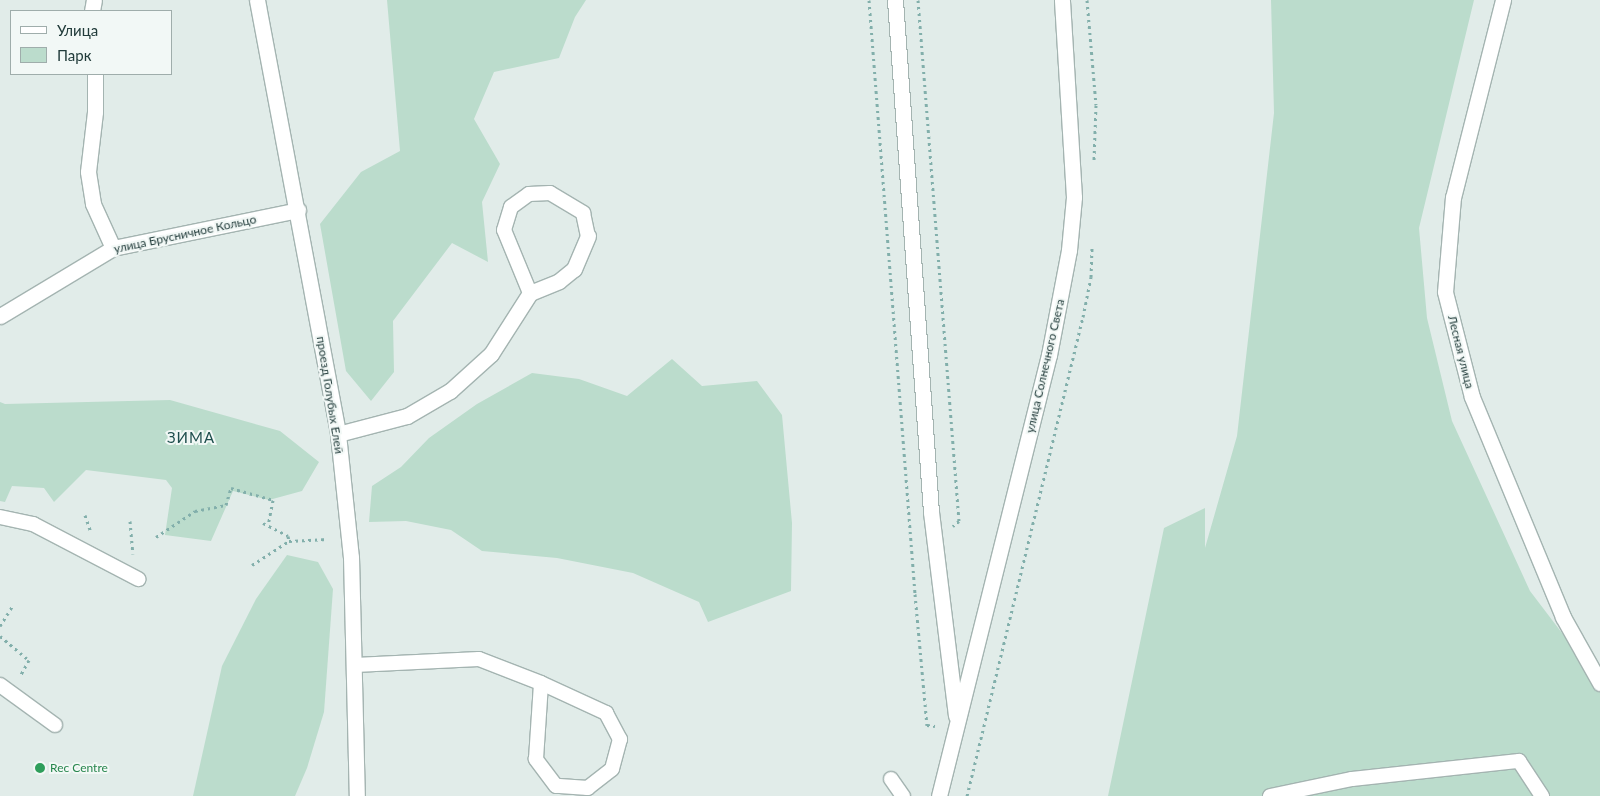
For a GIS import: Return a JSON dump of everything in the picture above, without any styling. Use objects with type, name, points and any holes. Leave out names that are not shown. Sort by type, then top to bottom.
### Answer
[{"type":"street","name":"проезд Голубых Елей","points":[[257,0],[298,210],[338,434],[351,557],[357,796]]},
{"type":"street","name":"улица Солнечного Света","points":[[894,0],[931,512],[957,724]]},
{"type":"street","name":"улица Солнечного Света","points":[[940,796],[1049,355],[1069,250],[1074,197],[1062,0]]},
{"type":"street","name":"Лесная улица","points":[[1503,0],[1453,197],[1445,292],[1472,397],[1563,617],[1600,683]]},
{"type":"street","points":[[94,75],[95,112],[88,172],[93,204],[113,248]]},
{"type":"street","name":"улица Брусничное Кольцо","points":[[0,316],[113,248],[298,210]]},
{"type":"street","points":[[338,434],[407,416],[450,392],[490,354],[530,293],[559,281],[574,269],[588,236]]},
{"type":"lane","points":[[530,293],[504,230],[511,207],[529,194],[550,193],[583,213],[588,236]]},
{"type":"lane","points":[[0,517],[32,524],[138,579]]},
{"type":"lane","points":[[355,665],[479,660],[541,683],[606,713],[620,739],[612,769],[588,788],[556,786],[536,759],[541,683]]},
{"type":"lane","points":[[5,688],[55,725]]},
{"type":"lane","points":[[1270,796],[1352,779],[1519,761],[1542,796]]},
{"type":"lane","points":[[891,779],[903,796]]},
{"type":"path","points":[[869,0],[915,594],[927,725],[935,726],[935,734]]},
{"type":"path","points":[[918,0],[959,521],[948,531]]},
{"type":"path","points":[[156,537],[195,511],[226,505],[231,488],[273,500],[268,525]]},
{"type":"path","points":[[86,515],[94,543]]},
{"type":"path","points":[[130,521],[134,559]]},
{"type":"path","points":[[263,522],[288,536],[289,541]]},
{"type":"path","points":[[252,565],[289,541],[334,538]]},
{"type":"path","points":[[0,626],[13,605]]},
{"type":"path","points":[[0,636],[29,660],[5,688]]},
{"type":"green space","points":[[387,0],[586,0],[575,17],[559,58],[494,72],[474,119],[500,164],[482,202],[488,262],[452,243],[393,321],[394,372],[371,401],[346,371],[320,224],[361,172],[400,151]]},
{"type":"green space","points":[[1271,0],[1474,0],[1419,228],[1427,318],[1452,421],[1530,591],[1600,683],[1600,796],[1108,796],[1164,528],[1205,508],[1205,548],[1237,436],[1274,113]]},
{"type":"green space","points":[[672,359],[702,386],[757,381],[782,415],[792,523],[791,591],[708,622],[699,602],[633,573],[557,558],[482,551],[451,530],[406,521],[369,522],[372,486],[401,467],[429,438],[477,404],[532,373],[579,379],[627,396]]},
{"type":"green space","points":[[170,400],[280,431],[319,462],[302,491],[269,500],[233,491],[211,541],[165,535],[172,488],[166,480],[86,470],[54,502],[44,488],[12,486],[5,502],[0,501],[0,402],[5,404]]},
{"type":"green space","points":[[287,555],[318,562],[333,589],[324,712],[307,768],[295,796],[193,796],[222,666],[256,599]]},
{"type":"place","name":"Rec Centre","points":[[40,768]]},
{"type":"district","name":"ЗИМА","points":[[191,438]]}]
